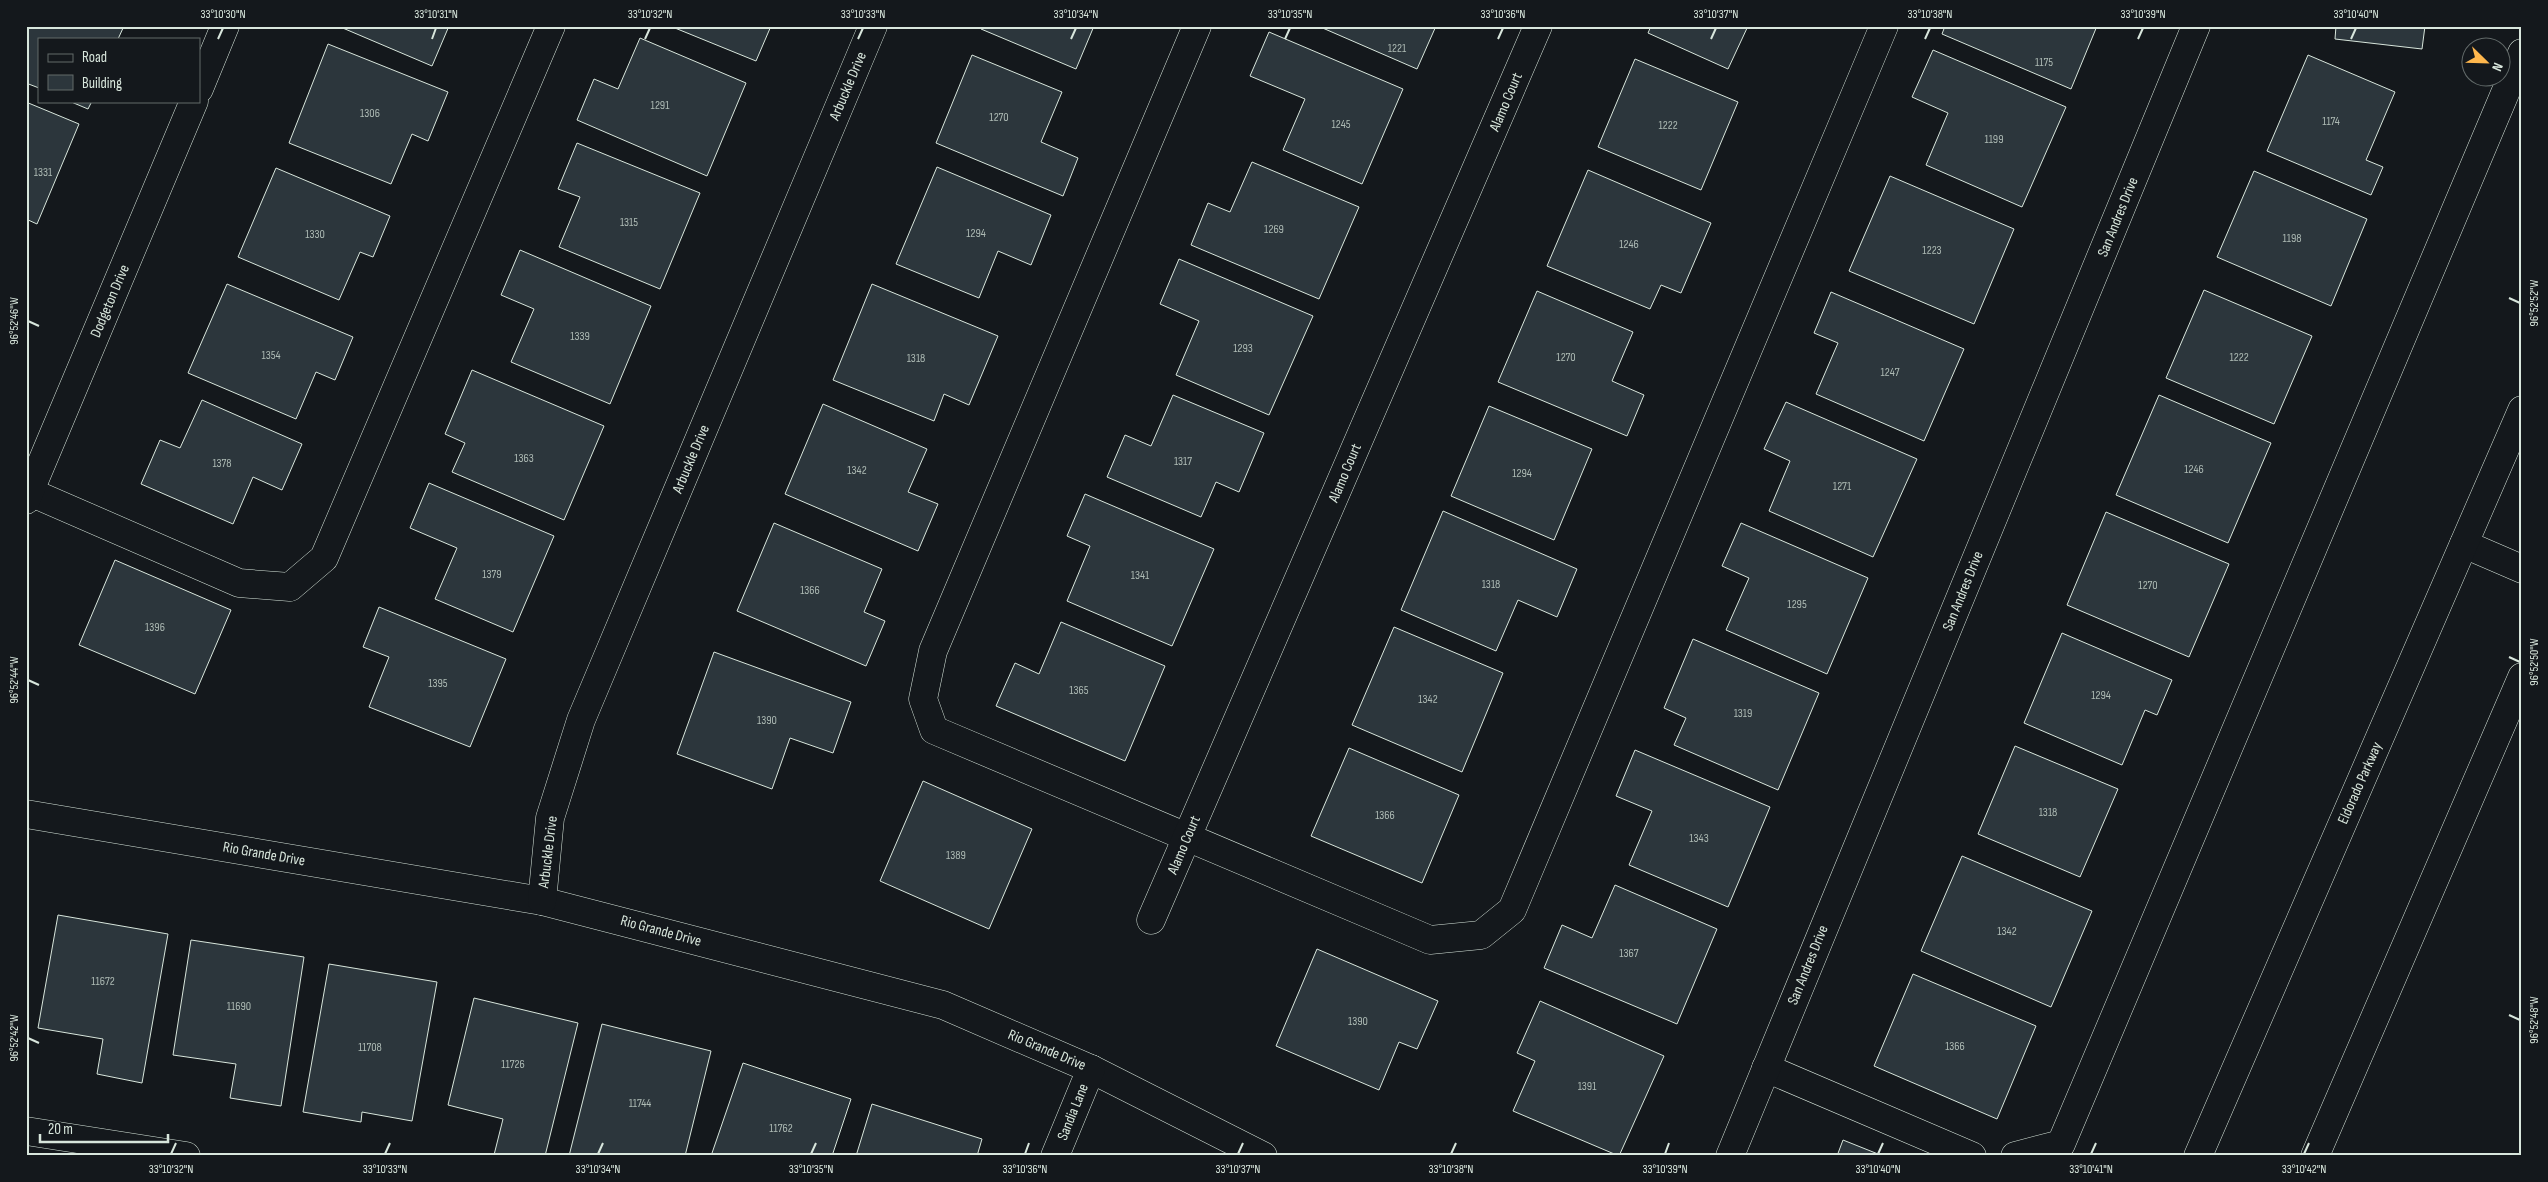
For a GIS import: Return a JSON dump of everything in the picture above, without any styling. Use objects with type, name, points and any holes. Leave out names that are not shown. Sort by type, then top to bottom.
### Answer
[{"type":"street","points":[[200,87],[225,26]]},
{"type":"street","points":[[28,496],[239,582],[290,587],[324,558],[551,26]]},
{"type":"street","name":"Arbuckle Drive","points":[[542,901],[550,818],[581,720],[873,26]]},
{"type":"street","points":[[1197,26],[933,651],[923,699],[934,730],[1430,940],[1481,935],[1512,910],[1884,26]]},
{"type":"street","name":"Alamo Court","points":[[1151,920],[1538,26]]},
{"type":"street","name":"San Andres Drive","points":[[1730,1156],[2196,26]]},
{"type":"street","points":[[2015,1156],[2061,1144],[2522,53]]},
{"type":"street","name":"Dodgeton Drive","points":[[28,496],[194,102]]},
{"type":"street","name":"Eldorado Parkway","points":[[2198,1156],[2522,410]]},
{"type":"street","points":[[2464,544],[2522,569]]},
{"type":"street","points":[[2315,1156],[2522,677]]},
{"type":"street","name":"Rio Grande Drive","points":[[26,814],[542,901],[943,1005],[1091,1069],[1263,1156]]},
{"type":"street","points":[[1766,1068],[1972,1156]]},
{"type":"street","name":"Sandia Lane","points":[[1055,1156],[1091,1069]]},
{"type":"street","points":[[26,1131],[186,1156]]},
{"type":"building","points":[[26,26],[124,26],[118,38],[38,38],[38,88],[26,83]]},
{"type":"building","points":[[338,26],[449,26],[432,66]]},
{"type":"building","points":[[670,26],[771,26],[756,61]]},
{"type":"building","points":[[982,26],[1094,26],[1076,69],[981,29]]},
{"type":"building","points":[[1318,26],[1436,26],[1417,69]]},
{"type":"building","points":[[1651,26],[1748,26],[1728,69],[1648,33]]},
{"type":"building","points":[[1945,26],[2097,26],[2071,89],[1942,34]]},
{"type":"building","points":[[2336,26],[2425,26],[2422,49],[2335,39]]},
{"type":"building","points":[[1269,32],[1403,89],[1362,184],[1283,150],[1305,99],[1250,76]]},
{"type":"building","points":[[640,38],[746,83],[707,176],[577,120],[594,79],[618,89]]},
{"type":"building","points":[[328,44],[448,92],[428,141],[412,134],[391,184],[289,143]]},
{"type":"building","points":[[1933,50],[2066,107],[2022,207],[1926,165],[1948,113],[1912,97]]},
{"type":"building","points":[[972,55],[1062,92],[1041,142],[1078,158],[1063,196],[936,143]]},
{"type":"building","points":[[2308,55],[2395,92],[2366,160],[2383,167],[2371,195],[2267,151]]},
{"type":"building","points":[[1635,59],[1738,102],[1701,190],[1598,147]]},
{"type":"building","points":[[26,102],[79,124],[37,224],[26,219]]},
{"type":"building","points":[[71,102],[92,102],[88,109]]},
{"type":"building","points":[[577,143],[700,193],[660,289],[559,247],[580,197],[558,189]]},
{"type":"building","points":[[1252,162],[1359,207],[1319,299],[1191,245],[1208,203],[1230,212]]},
{"type":"building","points":[[937,167],[1051,215],[1031,265],[998,251],[979,298],[896,264]]},
{"type":"building","points":[[276,168],[390,216],[373,257],[360,252],[339,300],[238,257]]},
{"type":"building","points":[[1588,170],[1711,223],[1681,293],[1661,285],[1650,309],[1547,266]]},
{"type":"building","points":[[2254,171],[2367,219],[2331,306],[2217,257]]},
{"type":"building","points":[[1890,176],[2014,229],[1974,324],[1849,271]]},
{"type":"building","points":[[520,250],[651,306],[610,404],[511,362],[534,309],[501,295]]},
{"type":"building","points":[[1179,259],[1313,316],[1269,415],[1176,375],[1199,321],[1160,304]]},
{"type":"building","points":[[227,284],[353,337],[335,380],[316,372],[296,419],[188,373]]},
{"type":"building","points":[[872,284],[998,336],[969,405],[944,394],[934,421],[833,380]]},
{"type":"building","points":[[2204,290],[2312,336],[2274,424],[2166,378]]},
{"type":"building","points":[[1537,291],[1633,332],[1612,381],[1644,395],[1627,436],[1498,382]]},
{"type":"building","points":[[1831,292],[1964,349],[1924,441],[1816,394],[1838,343],[1814,333]]},
{"type":"building","points":[[472,370],[604,426],[564,520],[452,472],[465,443],[445,434]]},
{"type":"building","points":[[1173,395],[1264,433],[1239,492],[1216,482],[1201,517],[1107,477],[1125,435],[1151,446]]},
{"type":"building","points":[[2159,395],[2271,443],[2228,543],[2116,495]]},
{"type":"building","points":[[202,400],[302,444],[282,490],[253,477],[233,524],[141,484],[160,440],[180,448]]},
{"type":"building","points":[[1786,402],[1917,459],[1873,557],[1769,511],[1790,461],[1764,449]]},
{"type":"building","points":[[823,404],[927,449],[908,492],[938,504],[918,551],[785,494]]},
{"type":"building","points":[[1489,406],[1592,449],[1554,540],[1451,496]]},
{"type":"building","points":[[429,483],[554,536],[513,632],[435,599],[457,548],[410,528]]},
{"type":"building","points":[[1085,494],[1214,549],[1172,646],[1067,601],[1090,546],[1067,536]]},
{"type":"building","points":[[1443,511],[1577,569],[1557,617],[1518,600],[1496,651],[1401,610]]},
{"type":"building","points":[[2106,512],[2229,564],[2189,657],[2067,605]]},
{"type":"building","points":[[774,523],[882,569],[864,612],[885,621],[866,666],[737,611]]},
{"type":"building","points":[[1741,523],[1868,578],[1827,674],[1726,630],[1749,578],[1722,566]]},
{"type":"building","points":[[115,560],[231,610],[195,694],[79,645]]},
{"type":"building","points":[[379,607],[506,659],[470,747],[369,707],[389,657],[363,647]]},
{"type":"building","points":[[1061,622],[1165,666],[1125,761],[996,706],[1015,663],[1039,674]]},
{"type":"building","points":[[1394,627],[1503,673],[1462,772],[1352,725]]},
{"type":"building","points":[[2062,633],[2172,680],[2157,715],[2145,710],[2122,765],[2024,723]]},
{"type":"building","points":[[1693,639],[1819,693],[1778,790],[1674,745],[1686,718],[1664,708]]},
{"type":"building","points":[[714,652],[851,702],[833,753],[790,738],[772,789],[677,754]]},
{"type":"building","points":[[2015,746],[2118,789],[2080,877],[1978,834]]},
{"type":"building","points":[[1349,748],[1459,795],[1422,883],[1311,836]]},
{"type":"building","points":[[1635,750],[1770,807],[1728,907],[1629,865],[1652,811],[1616,796]]},
{"type":"building","points":[[923,781],[1032,829],[989,929],[880,881]]},
{"type":"building","points":[[1962,856],[2092,911],[2051,1007],[1921,951]]},
{"type":"building","points":[[1615,885],[1717,929],[1677,1024],[1544,968],[1562,925],[1592,938]]},
{"type":"building","points":[[58,915],[168,934],[142,1083],[97,1074],[103,1039],[38,1028]]},
{"type":"building","points":[[191,940],[304,957],[281,1106],[230,1098],[236,1064],[173,1055]]},
{"type":"building","points":[[1317,949],[1438,1001],[1417,1049],[1399,1042],[1379,1090],[1276,1046]]},
{"type":"building","points":[[329,964],[437,982],[412,1121],[362,1112],[361,1122],[303,1112]]},
{"type":"building","points":[[1913,974],[2036,1026],[1997,1119],[1874,1066]]},
{"type":"building","points":[[474,998],[578,1023],[545,1156],[494,1155],[503,1119],[448,1105]]},
{"type":"building","points":[[1540,1001],[1664,1056],[1619,1156],[1513,1111],[1535,1061],[1517,1053]]},
{"type":"building","points":[[602,1024],[711,1051],[685,1156],[569,1156]]},
{"type":"building","points":[[743,1063],[851,1099],[832,1156],[711,1156]]},
{"type":"building","points":[[872,1104],[982,1139],[977,1156],[856,1156]]},
{"type":"building","points":[[1843,1140],[1883,1156],[1837,1156]]}]
